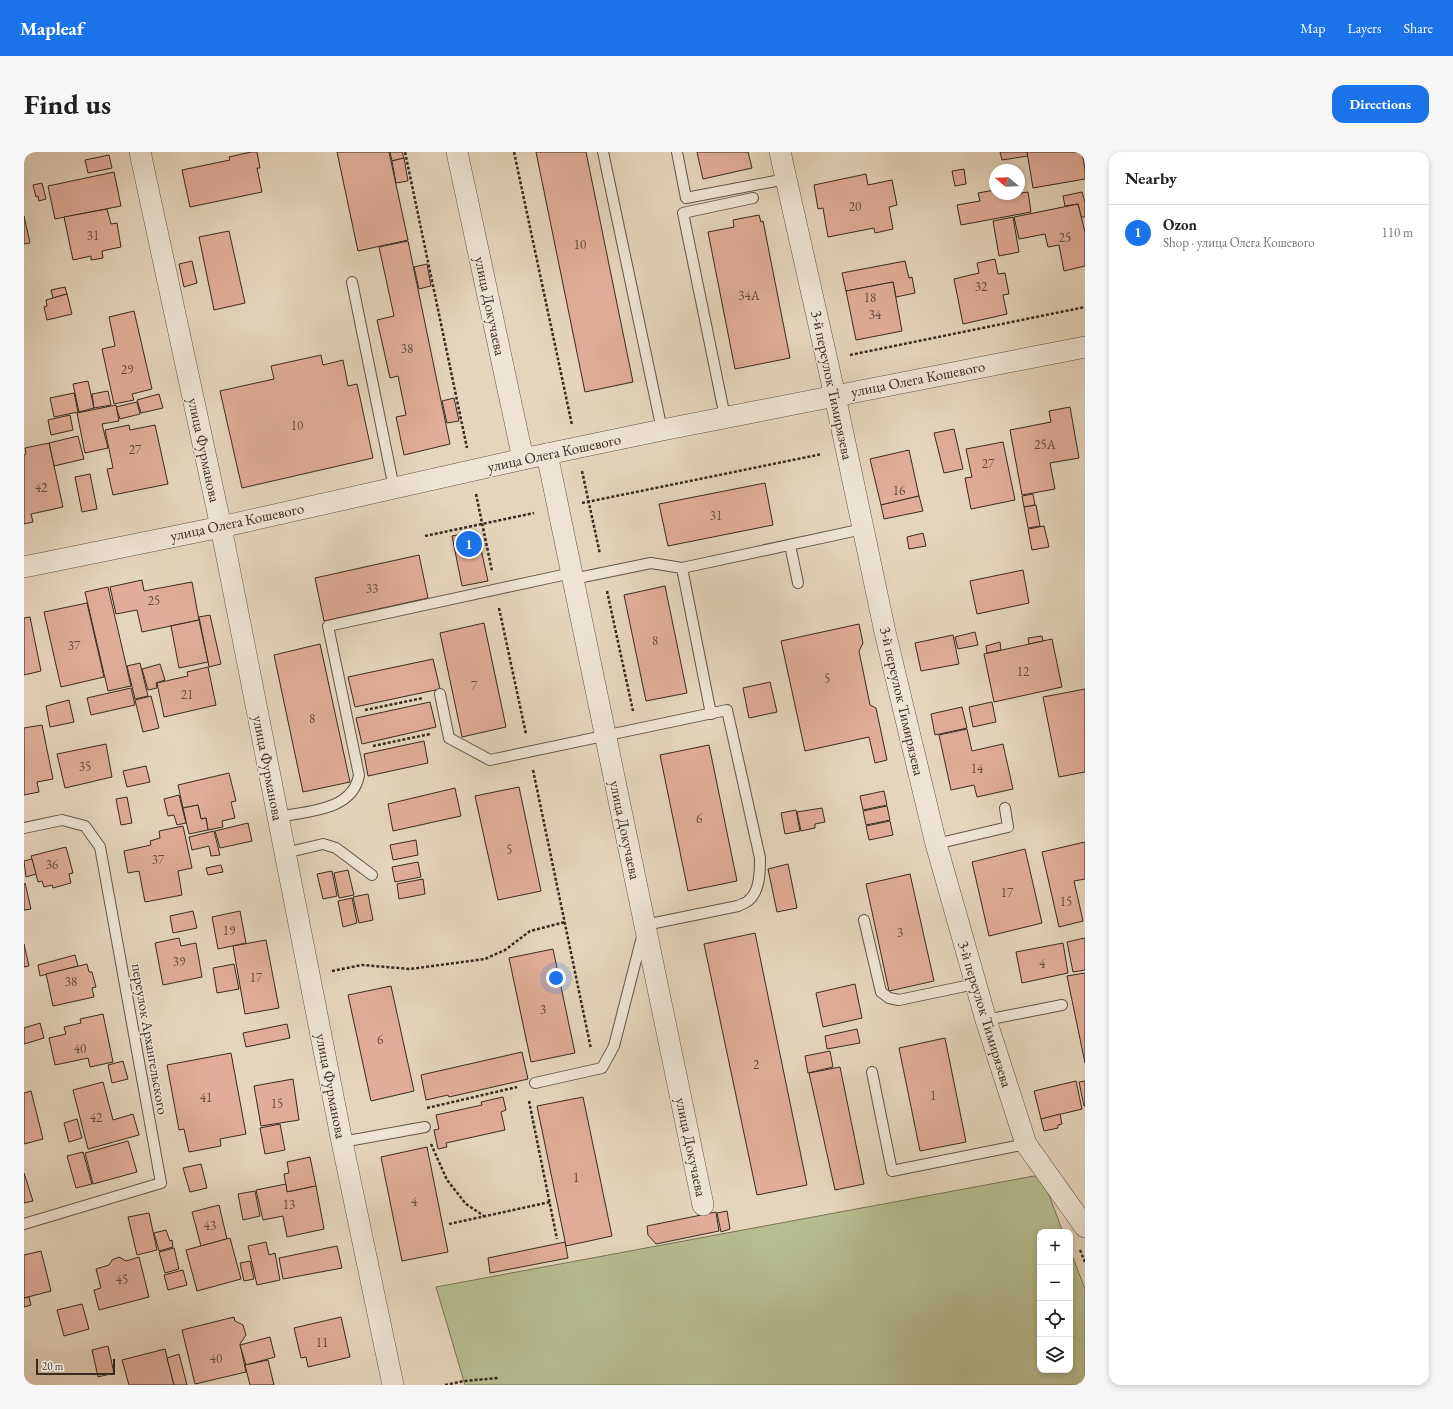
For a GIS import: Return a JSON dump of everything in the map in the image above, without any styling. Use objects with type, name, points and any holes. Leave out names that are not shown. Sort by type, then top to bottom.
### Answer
[{"type":"street","name":"улица Фурманова","points":[[140,152],[221,527],[342,1142],[393,1385]]},
{"type":"street","name":"улица Докучаева","points":[[457,152],[523,459]]},
{"type":"street","name":"3-й переулок Тимирязева","points":[[780,152],[835,396],[885,632],[936,844],[986,1020],[1026,1144],[1085,1227]]},
{"type":"street","name":"улица Олега Кошевого","points":[[24,567],[221,527],[523,459],[662,430],[1085,347]]},
{"type":"street","name":"улица Докучаева","points":[[547,454],[703,1205]]},
{"type":"lane","points":[[603,152],[662,430]]},
{"type":"lane","points":[[677,152],[686,198],[786,179]]},
{"type":"lane","points":[[725,417],[683,213],[753,198]]},
{"type":"lane","points":[[352,282],[394,488]]},
{"type":"lane","points":[[278,817],[328,807],[339,803],[352,794],[358,784],[359,775],[328,626],[496,590],[572,576],[652,563],[682,568],[863,529]]},
{"type":"lane","points":[[790,545],[798,582]]},
{"type":"lane","points":[[682,568],[711,714]]},
{"type":"lane","points":[[440,694],[449,738],[490,760],[727,710],[760,858],[760,874],[757,888],[749,900],[738,906],[645,925],[614,1046],[602,1068],[530,1084]]},
{"type":"lane","points":[[936,844],[1008,827],[1005,808]]},
{"type":"lane","name":"переулок Архангельского","points":[[24,828],[62,820],[85,826],[100,847],[161,1182],[24,1224]]},
{"type":"lane","points":[[285,853],[322,844],[336,848],[372,875]]},
{"type":"lane","points":[[864,920],[881,992],[889,998],[899,1000],[976,984]]},
{"type":"lane","points":[[986,1020],[1062,1005]]},
{"type":"lane","points":[[872,1072],[892,1171],[1026,1144]]},
{"type":"lane","points":[[342,1142],[425,1127]]},
{"type":"path","points":[[405,152],[595,1069]]},
{"type":"path","points":[[826,360],[1085,307]]},
{"type":"path","points":[[425,536],[482,523],[846,450]]},
{"type":"path","points":[[347,714],[440,694]]},
{"type":"path","points":[[354,750],[448,731]]},
{"type":"path","points":[[309,976],[362,965],[410,969],[485,959],[505,950],[530,931],[565,922]]},
{"type":"path","points":[[484,1216],[466,1204],[447,1180],[432,1147],[421,1109],[530,1084],[557,1239]]},
{"type":"path","points":[[449,1224],[550,1202]]},
{"type":"path","points":[[445,1385],[464,1381],[498,1378]]},
{"type":"green space","points":[[1034,1176],[1044,1182],[1062,1229],[1037,1229],[1037,1373],[1073,1373],[1073,1258],[1085,1289],[1085,1385],[465,1385],[436,1287]]},
{"type":"building","points":[[257,152],[260,168],[257,168],[262,192],[190,207],[182,170],[230,160],[229,157]]},
{"type":"building","points":[[337,152],[389,152],[408,240],[358,251]]},
{"type":"building","points":[[390,152],[402,152],[404,158],[392,161]]},
{"type":"building","points":[[536,152],[586,152],[633,382],[585,392]]},
{"type":"building","points":[[697,152],[748,152],[752,168],[703,179]]},
{"type":"building","points":[[1000,152],[1027,152],[1028,156],[1002,160]]},
{"type":"building","points":[[1027,152],[1082,152],[1085,179],[1033,188]]},
{"type":"building","points":[[109,155],[112,168],[88,173],[85,160]]},
{"type":"building","points":[[404,158],[408,181],[396,183],[392,161]]},
{"type":"building","points":[[964,169],[966,184],[955,186],[952,171]]},
{"type":"building","points":[[114,172],[121,206],[55,219],[48,186]]},
{"type":"building","points":[[866,174],[868,185],[892,180],[897,205],[889,207],[893,229],[875,233],[874,228],[828,237],[823,208],[818,209],[814,185]]},
{"type":"building","points":[[42,183],[46,199],[39,201],[38,196],[36,197],[33,185]]},
{"type":"building","points":[[989,191],[989,200],[1025,200],[1025,192],[1028,192],[1031,212],[961,225],[957,205],[980,201],[978,193]]},
{"type":"building","points":[[1082,192],[1085,202],[1085,217],[1081,217],[1078,204],[1065,206],[1063,196]]},
{"type":"building","points":[[1078,204],[1085,232],[1085,266],[1064,271],[1059,245],[1048,247],[1045,234],[1019,239],[1014,217]]},
{"type":"building","points":[[107,209],[111,224],[117,223],[121,247],[102,251],[103,258],[91,260],[91,256],[73,260],[64,217]]},
{"type":"building","points":[[759,215],[761,222],[763,221],[790,358],[735,369],[708,232],[734,227],[733,220]]},
{"type":"building","points":[[24,216],[30,243],[24,244]]},
{"type":"building","points":[[1013,217],[1019,252],[999,256],[993,221]]},
{"type":"building","points":[[229,231],[245,303],[214,310],[199,237]]},
{"type":"building","points":[[408,241],[450,444],[404,455],[396,417],[406,415],[398,376],[390,378],[377,320],[394,316],[379,247]]},
{"type":"building","points":[[995,259],[998,274],[1005,273],[1009,294],[1003,295],[1007,314],[963,324],[954,279],[979,273],[977,263]]},
{"type":"building","points":[[192,261],[197,283],[184,287],[179,264]]},
{"type":"building","points":[[905,261],[909,278],[912,277],[915,293],[896,297],[893,282],[846,291],[842,273]]},
{"type":"building","points":[[427,264],[431,286],[419,289],[414,267]]},
{"type":"building","points":[[893,282],[902,331],[856,340],[846,291]]},
{"type":"building","points":[[65,287],[67,294],[53,298],[51,290]]},
{"type":"building","points":[[67,294],[72,314],[47,320],[44,307],[47,306],[46,300]]},
{"type":"building","points":[[134,311],[152,389],[132,394],[134,400],[114,404],[102,349],[115,346],[109,317]]},
{"type":"building","points":[[321,355],[323,365],[343,360],[348,386],[357,384],[373,458],[242,488],[220,391],[274,379],[271,366]]},
{"type":"building","points":[[88,381],[94,408],[79,412],[73,384]]},
{"type":"building","points":[[108,391],[111,405],[94,408],[92,394]]},
{"type":"building","points":[[74,393],[78,412],[54,417],[50,398]]},
{"type":"building","points":[[159,394],[163,408],[141,413],[137,400]]},
{"type":"building","points":[[454,398],[459,421],[447,423],[442,401]]},
{"type":"building","points":[[137,402],[140,414],[120,419],[116,407]]},
{"type":"building","points":[[116,405],[119,421],[102,424],[108,448],[85,453],[77,413]]},
{"type":"building","points":[[1070,407],[1079,458],[1050,463],[1055,489],[1022,495],[1010,430],[1051,422],[1049,411]]},
{"type":"building","points":[[70,415],[73,430],[51,435],[48,420]]},
{"type":"building","points":[[129,425],[130,430],[155,425],[168,484],[113,495],[107,469],[113,468],[105,430]]},
{"type":"building","points":[[954,429],[963,469],[944,473],[934,433]]},
{"type":"building","points":[[78,436],[84,459],[54,466],[49,443]]},
{"type":"building","points":[[1003,442],[1015,500],[971,509],[965,478],[972,477],[966,449]]},
{"type":"building","points":[[49,443],[63,507],[31,514],[33,522],[24,524],[25,448]]},
{"type":"building","points":[[909,450],[919,496],[881,505],[870,459]]},
{"type":"building","points":[[90,474],[97,509],[82,512],[75,477]]},
{"type":"building","points":[[765,483],[773,525],[668,546],[659,504]]},
{"type":"building","points":[[1033,494],[1035,505],[1024,507],[1022,496]]},
{"type":"building","points":[[919,496],[923,511],[884,519],[881,505]]},
{"type":"building","points":[[1036,505],[1040,526],[1028,528],[1024,507]]},
{"type":"building","points":[[1044,526],[1049,547],[1032,550],[1028,529]]},
{"type":"building","points":[[477,531],[488,581],[462,586],[452,536]]},
{"type":"building","points":[[923,533],[926,546],[909,549],[907,537]]},
{"type":"building","points":[[419,555],[428,598],[324,621],[315,578]]},
{"type":"building","points":[[1023,570],[1029,603],[977,614],[970,581]]},
{"type":"building","points":[[142,580],[144,591],[192,582],[199,620],[142,632],[137,610],[116,614],[110,587]]},
{"type":"building","points":[[665,586],[687,693],[646,701],[624,595]]},
{"type":"building","points":[[108,587],[131,686],[108,691],[85,592]]},
{"type":"building","points":[[87,603],[104,677],[61,687],[44,612]]},
{"type":"building","points":[[210,615],[221,664],[209,667],[199,617]]},
{"type":"building","points":[[30,617],[41,671],[24,675],[24,618]]},
{"type":"building","points":[[199,620],[208,662],[179,668],[171,626]]},
{"type":"building","points":[[484,623],[506,727],[462,737],[440,633]]},
{"type":"building","points":[[859,624],[863,643],[859,651],[870,705],[876,708],[887,760],[875,763],[869,737],[805,751],[781,641]]},
{"type":"building","points":[[975,632],[978,645],[958,649],[955,637]]},
{"type":"building","points":[[953,635],[959,664],[921,671],[915,643]]},
{"type":"building","points":[[1042,636],[1043,641],[1029,644],[1028,638]]},
{"type":"building","points":[[1052,639],[1062,687],[994,702],[984,654]]},
{"type":"building","points":[[1000,642],[1001,650],[987,653],[986,646]]},
{"type":"building","points":[[320,644],[350,782],[303,792],[274,655]]},
{"type":"building","points":[[433,659],[440,689],[355,707],[348,677]]},
{"type":"building","points":[[140,663],[148,696],[135,699],[127,666]]},
{"type":"building","points":[[160,664],[165,680],[156,683],[157,688],[148,690],[142,669]]},
{"type":"building","points":[[208,667],[216,705],[164,717],[157,683],[188,676],[187,672]]},
{"type":"building","points":[[770,682],[777,712],[749,718],[743,688]]},
{"type":"building","points":[[131,688],[135,705],[91,715],[87,698]]},
{"type":"building","points":[[1085,689],[1085,772],[1059,777],[1043,697]]},
{"type":"building","points":[[151,696],[159,728],[143,732],[135,700]]},
{"type":"building","points":[[69,700],[74,722],[50,727],[46,706]]},
{"type":"building","points":[[430,702],[436,727],[362,744],[356,718]]},
{"type":"building","points":[[992,702],[996,722],[973,727],[969,707]]},
{"type":"building","points":[[962,707],[967,728],[935,735],[931,714]]},
{"type":"building","points":[[42,725],[53,779],[37,782],[39,792],[24,795],[24,728]]},
{"type":"building","points":[[967,729],[972,751],[1003,744],[1013,789],[977,797],[974,785],[951,790],[939,735]]},
{"type":"building","points":[[424,741],[428,763],[368,776],[364,754]]},
{"type":"building","points":[[106,744],[112,777],[65,788],[57,754]]},
{"type":"building","points":[[709,745],[737,881],[688,891],[660,755]]},
{"type":"building","points":[[146,766],[150,782],[127,787],[123,771]]},
{"type":"building","points":[[229,773],[236,801],[231,802],[235,818],[222,821],[223,827],[208,830],[206,818],[201,819],[198,805],[183,808],[178,785]]},
{"type":"building","points":[[519,787],[541,891],[498,900],[475,796]]},
{"type":"building","points":[[455,788],[461,816],[393,831],[388,804]]},
{"type":"building","points":[[884,791],[887,805],[863,810],[860,796]]},
{"type":"building","points":[[179,795],[186,823],[177,825],[174,815],[168,816],[164,799]]},
{"type":"building","points":[[127,797],[132,823],[121,825],[116,799]]},
{"type":"building","points":[[198,805],[201,819],[206,818],[208,830],[189,834],[183,808]]},
{"type":"building","points":[[887,806],[890,820],[866,825],[863,811]]},
{"type":"building","points":[[822,808],[825,822],[815,824],[815,828],[801,831],[797,812]]},
{"type":"building","points":[[796,810],[800,831],[785,834],[781,813]]},
{"type":"building","points":[[890,821],[893,835],[869,840],[866,826]]},
{"type":"building","points":[[248,823],[252,841],[220,848],[215,831]]},
{"type":"building","points":[[183,826],[192,868],[178,871],[182,895],[145,902],[139,871],[128,873],[124,851],[151,845],[150,841],[160,838],[159,831]]},
{"type":"building","points":[[214,831],[220,855],[211,856],[209,846],[192,850],[189,837]]},
{"type":"building","points":[[416,840],[418,855],[393,860],[390,845]]},
{"type":"building","points":[[1085,842],[1085,879],[1074,881],[1083,921],[1059,927],[1042,852]]},
{"type":"building","points":[[66,847],[73,873],[69,874],[71,883],[53,888],[52,885],[44,887],[42,881],[38,882],[31,856]]},
{"type":"building","points":[[1025,849],[1042,923],[989,936],[972,862]]},
{"type":"building","points":[[32,859],[36,874],[26,877],[24,861]]},
{"type":"building","points":[[418,862],[421,877],[395,882],[392,867]]},
{"type":"building","points":[[788,864],[797,908],[777,912],[768,869]]},
{"type":"building","points":[[221,865],[223,872],[208,875],[206,868]]},
{"type":"building","points":[[348,870],[354,895],[339,898],[334,873]]},
{"type":"building","points":[[332,871],[337,896],[323,899],[317,874]]},
{"type":"building","points":[[910,874],[934,981],[889,991],[866,884]]},
{"type":"building","points":[[423,879],[425,894],[399,899],[397,884]]},
{"type":"building","points":[[25,883],[31,909],[24,910],[24,884]]},
{"type":"building","points":[[368,894],[373,920],[359,923],[353,897]]},
{"type":"building","points":[[352,898],[357,923],[343,927],[338,901]]},
{"type":"building","points":[[193,911],[197,928],[173,933],[170,916]]},
{"type":"building","points":[[240,911],[246,943],[218,949],[212,917]]},
{"type":"building","points":[[755,933],[807,1185],[757,1195],[704,944]]},
{"type":"building","points":[[179,938],[181,946],[196,943],[202,977],[163,985],[155,943]]},
{"type":"building","points":[[1085,938],[1085,970],[1073,972],[1067,942]]},
{"type":"building","points":[[266,940],[279,1008],[245,1014],[233,946]]},
{"type":"building","points":[[1063,943],[1068,973],[1022,983],[1016,952]]},
{"type":"building","points":[[24,944],[29,966],[24,967]]},
{"type":"building","points":[[553,949],[575,1053],[531,1062],[509,958]]},
{"type":"building","points":[[75,955],[78,966],[40,976],[38,965]]},
{"type":"building","points":[[87,964],[89,972],[92,972],[96,987],[92,988],[94,997],[53,1006],[46,974]]},
{"type":"building","points":[[234,964],[239,989],[217,993],[213,968]]},
{"type":"building","points":[[1085,973],[1085,1063],[1067,976]]},
{"type":"building","points":[[855,984],[862,1018],[823,1027],[816,993]]},
{"type":"building","points":[[391,986],[414,1091],[371,1101],[348,995]]},
{"type":"building","points":[[103,1014],[113,1062],[90,1067],[88,1058],[55,1065],[49,1038],[66,1034],[64,1027],[81,1023],[80,1019]]},
{"type":"building","points":[[40,1023],[44,1038],[24,1044],[24,1028]]},
{"type":"building","points":[[287,1024],[290,1038],[246,1047],[243,1033]]},
{"type":"building","points":[[857,1029],[860,1043],[827,1049],[825,1036]]},
{"type":"building","points":[[945,1038],[966,1142],[920,1151],[899,1048]]},
{"type":"building","points":[[830,1051],[833,1067],[808,1073],[805,1056]]},
{"type":"building","points":[[522,1052],[528,1079],[449,1097],[448,1095],[426,1100],[421,1075]]},
{"type":"building","points":[[231,1053],[246,1134],[220,1139],[221,1146],[189,1152],[184,1129],[179,1130],[167,1065]]},
{"type":"building","points":[[123,1061],[128,1079],[112,1083],[108,1065]]},
{"type":"building","points":[[840,1067],[864,1184],[835,1190],[809,1073]]},
{"type":"building","points":[[293,1079],[299,1120],[261,1126],[254,1086]]},
{"type":"building","points":[[1076,1081],[1082,1109],[1041,1119],[1034,1091]]},
{"type":"building","points":[[1085,1081],[1085,1106],[1084,1106],[1079,1082]]},
{"type":"building","points":[[103,1082],[113,1120],[133,1114],[139,1135],[88,1149],[73,1090]]},
{"type":"building","points":[[31,1091],[43,1139],[24,1144],[24,1093]]},
{"type":"building","points":[[503,1097],[506,1110],[501,1112],[505,1130],[446,1143],[447,1147],[438,1149],[434,1130],[439,1129],[436,1115],[482,1105],[481,1102]]},
{"type":"building","points":[[583,1097],[612,1236],[566,1246],[537,1106]]},
{"type":"building","points":[[1060,1114],[1062,1124],[1058,1125],[1058,1128],[1044,1131],[1041,1119]]},
{"type":"building","points":[[77,1119],[82,1138],[69,1142],[64,1123]]},
{"type":"building","points":[[280,1124],[285,1150],[265,1154],[260,1128]]},
{"type":"building","points":[[128,1141],[137,1172],[93,1184],[85,1153]]},
{"type":"building","points":[[427,1147],[448,1252],[402,1261],[381,1157]]},
{"type":"building","points":[[83,1152],[92,1184],[76,1188],[67,1156]]},
{"type":"building","points":[[310,1157],[316,1186],[287,1192],[284,1174],[289,1173],[287,1162]]},
{"type":"building","points":[[201,1164],[207,1188],[190,1192],[183,1168]]},
{"type":"building","points":[[24,1173],[33,1201],[24,1203]]},
{"type":"building","points":[[286,1184],[287,1192],[316,1186],[324,1229],[287,1237],[283,1216],[263,1220],[256,1190]]},
{"type":"building","points":[[255,1191],[260,1216],[243,1220],[238,1194]]},
{"type":"building","points":[[219,1205],[227,1239],[201,1246],[192,1212]]},
{"type":"building","points":[[727,1211],[730,1229],[721,1232],[717,1213]]},
{"type":"building","points":[[716,1212],[719,1231],[656,1244],[648,1235],[647,1226]]},
{"type":"building","points":[[149,1213],[157,1250],[137,1255],[128,1217]]},
{"type":"building","points":[[166,1230],[170,1241],[172,1240],[173,1247],[159,1251],[154,1233]]},
{"type":"building","points":[[230,1238],[241,1279],[197,1291],[186,1250]]},
{"type":"building","points":[[266,1242],[269,1255],[275,1253],[280,1280],[257,1285],[248,1246]]},
{"type":"building","points":[[565,1242],[568,1258],[490,1273],[488,1258]]},
{"type":"building","points":[[337,1246],[342,1268],[283,1279],[279,1258]]},
{"type":"building","points":[[174,1248],[179,1269],[165,1273],[159,1252]]},
{"type":"building","points":[[41,1251],[51,1291],[24,1298],[24,1255]]},
{"type":"building","points":[[119,1257],[126,1261],[139,1257],[149,1297],[99,1310],[94,1290],[101,1288],[96,1269],[109,1265],[112,1260]]},
{"type":"building","points":[[250,1261],[254,1279],[244,1281],[240,1263]]},
{"type":"building","points":[[183,1270],[187,1285],[168,1290],[164,1275]]},
{"type":"building","points":[[29,1297],[31,1305],[24,1307],[24,1298]]},
{"type":"building","points":[[82,1304],[89,1329],[64,1336],[57,1310]]},
{"type":"building","points":[[234,1317],[235,1321],[243,1325],[246,1335],[240,1344],[246,1372],[195,1384],[182,1330]]},
{"type":"building","points":[[341,1317],[350,1357],[308,1367],[306,1357],[301,1358],[294,1328]]},
{"type":"building","points":[[270,1337],[275,1357],[246,1365],[240,1345]]},
{"type":"building","points":[[108,1346],[114,1373],[98,1377],[92,1350]]},
{"type":"building","points":[[165,1349],[174,1385],[129,1385],[122,1360]]},
{"type":"building","points":[[179,1354],[187,1385],[174,1385],[167,1358]]},
{"type":"building","points":[[268,1360],[274,1385],[250,1385],[245,1365]]},
{"type":"place","name":"Ozon","points":[[469,544]]}]
